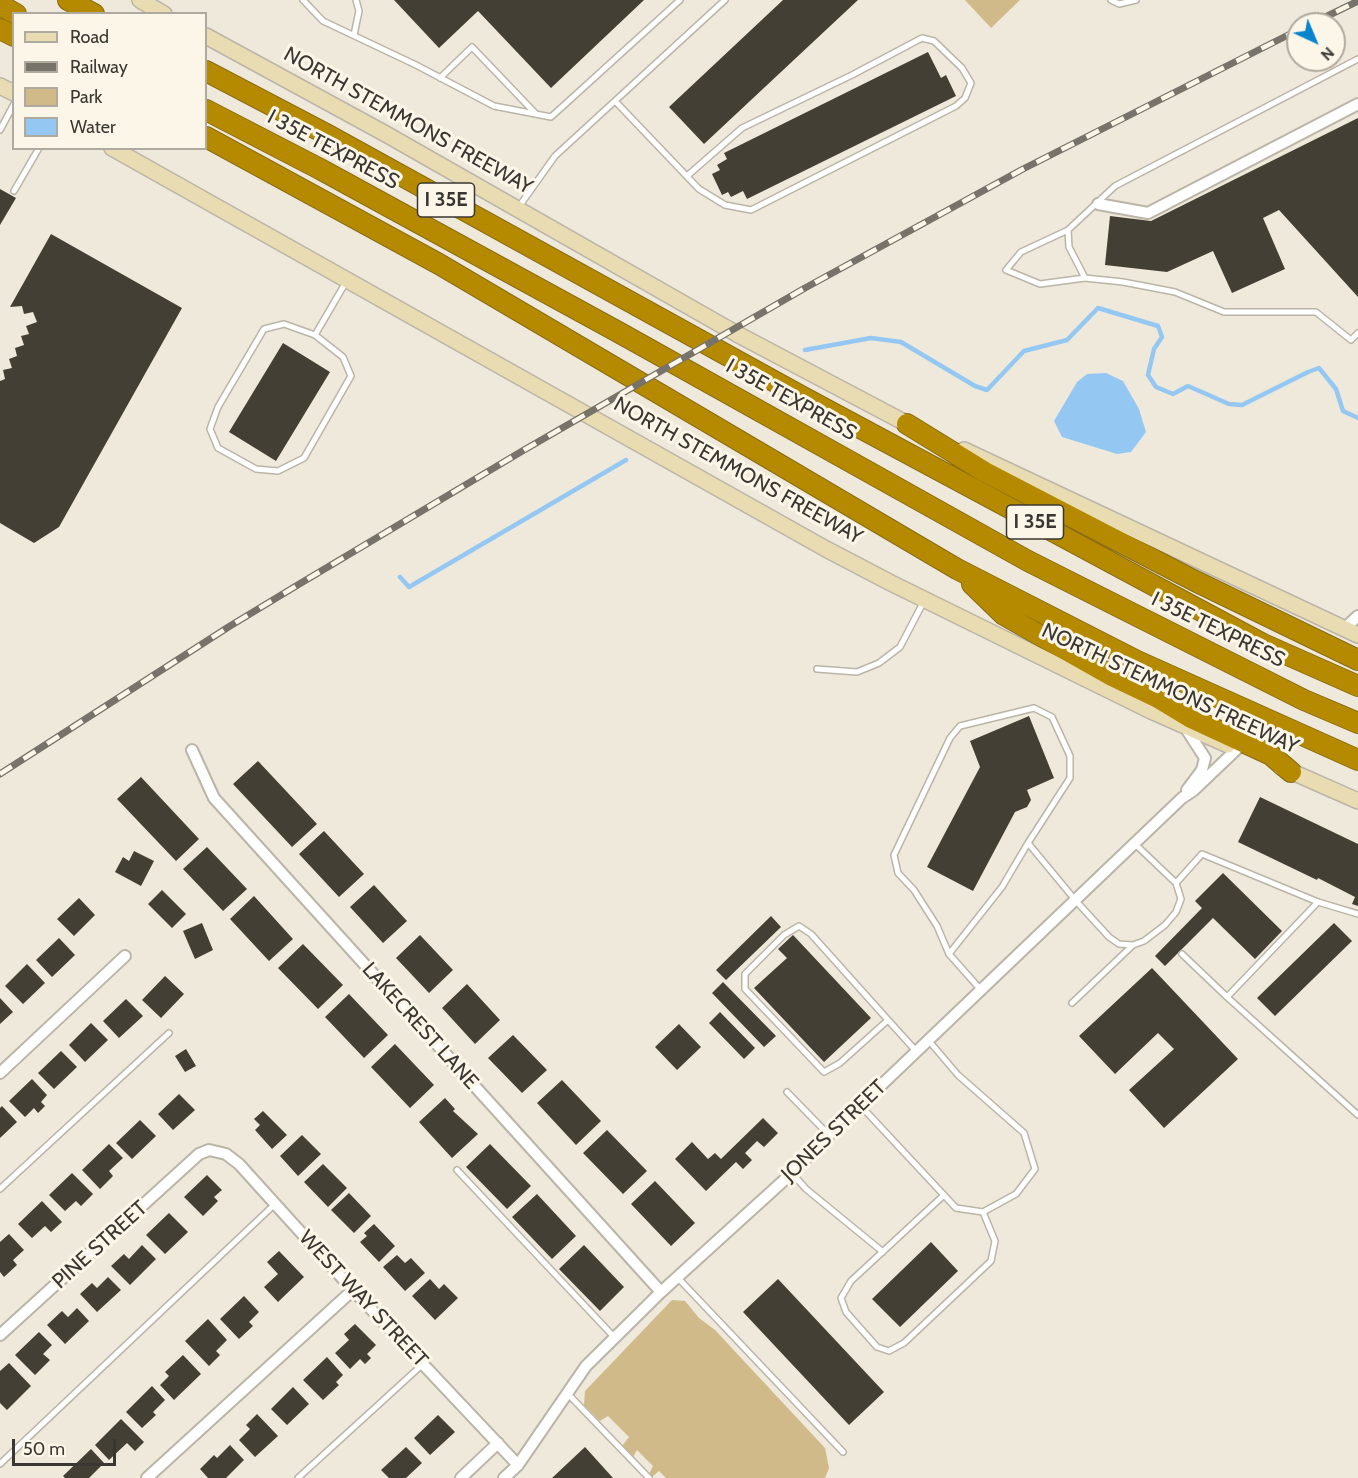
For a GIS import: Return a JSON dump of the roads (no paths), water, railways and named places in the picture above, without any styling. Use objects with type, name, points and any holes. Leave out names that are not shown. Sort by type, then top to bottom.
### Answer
[{"type":"highway","points":[[68,0],[90,12]]},
{"type":"highway","name":"I 35E","points":[[207,72],[328,135],[799,395],[1263,644],[1358,686]]},
{"type":"highway","name":"I 35E TEXPRESS","points":[[207,111],[320,169],[610,327],[1028,561],[1294,695],[1358,723]]},
{"type":"highway","name":"NORTH STEMMONS FREEWAY","points":[[207,138],[439,264],[957,569],[1137,662],[1358,760]]},
{"type":"highway","points":[[907,424],[985,472],[1193,580],[1358,660]]},
{"type":"highway","points":[[957,569],[1004,615],[1191,718],[1271,755],[1291,772]]},
{"type":"main road","points":[[140,0],[160,7]]},
{"type":"main road","name":"NORTH STEMMONS FREEWAY","points":[[207,37],[384,133],[737,334],[907,424],[1351,632]]},
{"type":"main road","name":"NORTH STEMMONS FREEWAY","points":[[116,150],[826,549],[924,600],[1185,727],[1358,801]]},
{"type":"street","points":[[1098,204],[1148,213],[1358,104]]},
{"type":"street","points":[[1351,632],[1358,616]]},
{"type":"street","name":"JONES STREET","points":[[504,1478],[518,1465],[586,1366],[792,1173],[860,1105],[1182,798],[1202,770],[1205,758],[1185,727]]},
{"type":"street","name":"JONES STREET","points":[[1182,798],[1194,790],[1237,749]]},
{"type":"street","name":"LAKECREST LANE","points":[[192,750],[214,798],[662,1293]]},
{"type":"street","points":[[0,1073],[125,956]]},
{"type":"street","name":"WEST WAY STREET","points":[[199,1154],[209,1150],[226,1154],[238,1164],[352,1290],[518,1465]]},
{"type":"street","name":"PINE STREET","points":[[0,1335],[199,1154]]},
{"type":"street","points":[[147,1478],[352,1290]]},
{"type":"street","points":[[461,1478],[498,1443]]},
{"type":"lane","points":[[303,0],[322,21],[494,106],[551,117],[680,0]]},
{"type":"lane","points":[[354,35],[359,11],[356,0]]},
{"type":"lane","points":[[517,209],[555,156],[725,0]]},
{"type":"lane","points":[[1111,0],[1119,4],[1136,0]]},
{"type":"lane","points":[[615,101],[699,189],[725,205],[751,210],[956,106],[965,98],[971,83],[962,68],[934,41],[922,38],[742,128],[687,176]]},
{"type":"lane","points":[[440,78],[472,47],[536,115]]},
{"type":"lane","points":[[1358,59],[1115,186],[1068,230],[1020,252],[1006,270],[1040,284],[1085,278],[1123,282],[1175,292],[1224,312],[1316,312],[1351,340],[1358,333]]},
{"type":"lane","points":[[0,129],[12,108]]},
{"type":"lane","points":[[14,191],[38,150]]},
{"type":"lane","points":[[1068,230],[1069,247],[1085,278]]},
{"type":"lane","points":[[315,334],[347,280]]},
{"type":"lane","points":[[284,324],[315,334],[343,357],[351,376],[304,458],[278,471],[256,469],[218,448],[210,429],[218,407],[264,329],[284,324]]},
{"type":"lane","points":[[817,669],[857,672],[879,663],[900,647],[924,600]]},
{"type":"lane","points":[[949,954],[1002,887],[1070,778],[1070,756],[1052,717],[1034,708],[960,726],[950,738],[894,855],[897,873],[914,890],[937,926],[949,954],[981,991]]},
{"type":"lane","points":[[1028,843],[1109,937],[1119,944],[1133,945]]},
{"type":"lane","points":[[1072,1003],[1133,945],[1155,934],[1176,912],[1181,899],[1176,883],[1135,844]]},
{"type":"lane","points":[[1176,883],[1202,854],[1318,902],[1358,914]]},
{"type":"lane","points":[[1227,997],[1318,902]]},
{"type":"lane","points":[[888,1020],[840,1063],[824,1072],[745,989],[745,975],[784,935],[799,926],[810,934],[888,1020],[917,1052]]},
{"type":"lane","points":[[1182,954],[1358,1115]]},
{"type":"lane","points":[[0,1189],[169,1034]]},
{"type":"lane","points":[[860,1105],[956,1208],[983,1212],[1016,1194],[1035,1169],[1024,1133],[958,1075],[929,1041]]},
{"type":"lane","points":[[787,1092],[829,1135]]},
{"type":"lane","points":[[457,1170],[615,1338]]},
{"type":"lane","points":[[792,1173],[806,1189],[883,1252]]},
{"type":"lane","points":[[944,1195],[851,1281],[842,1298],[846,1312],[877,1347],[889,1351],[904,1343],[991,1261],[995,1241],[983,1212]]},
{"type":"lane","points":[[0,1464],[275,1204]]},
{"type":"lane","points":[[678,1278],[843,1452]]},
{"type":"lane","points":[[298,1478],[423,1364]]},
{"type":"lane","points":[[566,1393],[649,1478]]},
{"type":"water","points":[[1106,373],[1123,381],[1139,409],[1146,432],[1131,452],[1117,454],[1062,437],[1054,421],[1077,382],[1087,374]]},
{"type":"waterway","points":[[805,350],[871,338],[901,342],[975,386],[987,390],[1024,351],[1067,340],[1098,308],[1158,326],[1162,337],[1154,349],[1148,375],[1156,387],[1173,394],[1188,386],[1229,404],[1242,405],[1319,368],[1336,389],[1343,411],[1358,418]]},
{"type":"waterway","points":[[400,577],[409,587],[626,460]]},
{"type":"railway","points":[[1336,12],[1358,1]]},
{"type":"railway","points":[[0,774],[301,583],[524,450],[805,288],[1023,169],[1286,36]]}]
